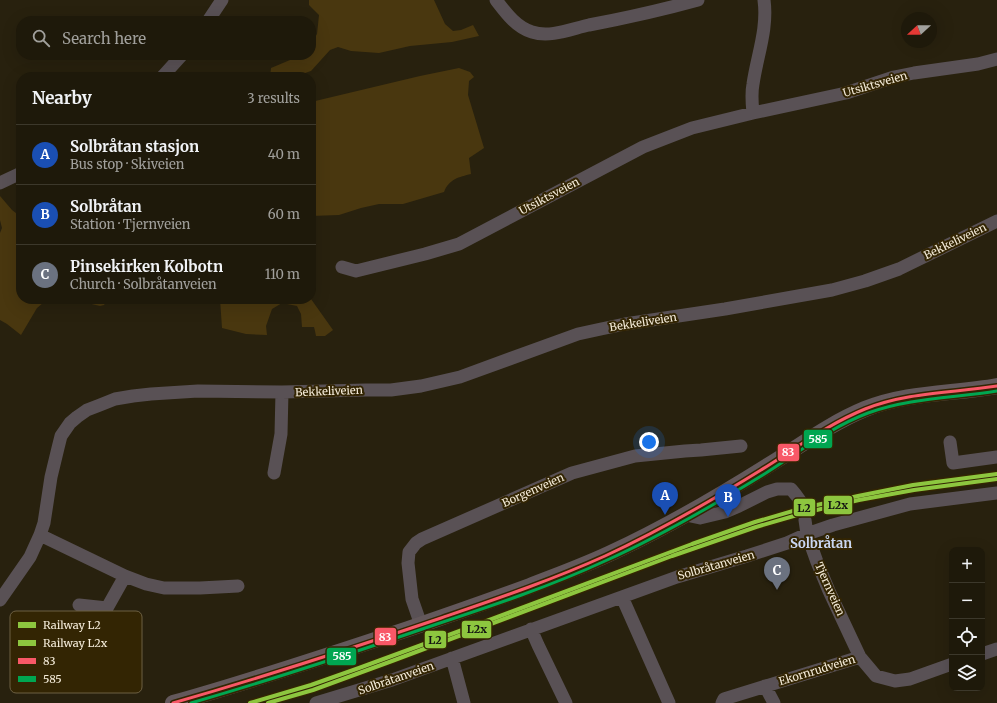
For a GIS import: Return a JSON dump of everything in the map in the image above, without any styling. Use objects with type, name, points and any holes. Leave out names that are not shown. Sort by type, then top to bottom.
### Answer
[{"type":"main road","points":[[173,703],[274,673],[421,625],[575,569],[636,542],[686,515],[853,414],[903,398],[997,386]]},
{"type":"street","points":[[211,16],[222,0]]},
{"type":"street","points":[[496,0],[513,21],[533,32],[543,33],[555,33],[612,21],[698,0]]},
{"type":"street","points":[[753,113],[753,85],[765,23],[764,0]]},
{"type":"street","name":"Utsiktsveien","points":[[342,267],[356,271],[459,244],[643,147],[692,128],[846,92],[888,79],[914,73],[978,64],[997,59]]},
{"type":"street","points":[[167,72],[177,60]]},
{"type":"street","points":[[0,183],[16,176]]},
{"type":"street","name":"Bekkeliveien","points":[[0,600],[30,557],[40,535],[44,523],[51,477],[61,436],[76,417],[87,410],[115,400],[151,394],[198,391],[282,392],[391,390],[421,386],[460,377],[578,334],[625,324],[725,309],[832,290],[865,281],[898,269],[997,221]]},
{"type":"street","name":"Bekkeliveien","points":[[274,473],[281,434],[282,392]]},
{"type":"street","points":[[950,442],[953,463],[997,457]]},
{"type":"street","name":"Borgenveien","points":[[421,625],[412,599],[408,563],[409,552],[416,543],[422,539],[572,473],[635,456],[685,450],[741,446]]},
{"type":"street","points":[[686,515],[700,518],[725,512],[767,492],[777,489],[791,489],[801,502]]},
{"type":"street","name":"Solbråtanveien","points":[[316,703],[392,680],[677,576],[747,556],[787,543],[807,534],[910,504],[997,493]]},
{"type":"street","name":"Tjernveien","points":[[805,520],[807,534],[817,562],[860,657]]},
{"type":"street","points":[[40,535],[125,576],[146,584],[164,588],[238,586]]},
{"type":"street","points":[[80,605],[107,608],[125,576]]},
{"type":"street","points":[[622,597],[669,703]]},
{"type":"street","points":[[531,629],[566,703]]},
{"type":"street","points":[[985,653],[997,649]]},
{"type":"street","name":"Ekornrudveien","points":[[722,703],[724,699],[860,657],[876,676],[895,681],[910,679],[949,665]]},
{"type":"street","points":[[452,658],[464,703]]},
{"type":"street","name":"Ekornrudveien","points":[[765,686],[774,703]]},
{"type":"shaded area","points":[[309,0],[434,0],[445,24],[453,31],[461,30],[473,25],[479,36],[452,42],[410,46],[379,53],[351,51],[338,47],[330,50],[311,71],[271,72],[271,68],[290,60],[316,60],[316,36],[319,15],[309,5]]},
{"type":"shaded area","points":[[459,68],[470,72],[474,77],[469,81],[468,95],[484,148],[469,158],[471,174],[452,181],[444,192],[403,204],[379,204],[339,215],[316,216],[316,101]]},
{"type":"shaded area","points":[[0,196],[16,213],[16,304],[42,304],[37,308],[21,335],[0,320],[0,233],[2,228],[0,220]]},
{"type":"shaded area","points":[[92,304],[105,304],[100,306]]},
{"type":"shaded area","points":[[220,304],[280,304],[272,309],[266,326],[267,335],[246,334],[222,328]]},
{"type":"shaded area","points":[[287,304],[315,304],[333,330],[325,336],[316,336],[314,327],[302,327],[301,314],[297,306]]},
{"type":"tunnel","points":[[801,502],[805,520]]},
{"type":"rail line","name":"L2","points":[[250,703],[311,685],[359,668],[755,522],[803,508],[913,485],[997,474]]},
{"type":"rail line","name":"L2x","points":[[268,703],[313,690],[672,556],[756,527],[804,513],[859,500],[914,490],[997,479]]},
{"type":"transit line","name":"83","points":[[173,703],[274,673],[408,629],[524,589],[585,565],[684,515],[742,482],[825,429],[865,409],[881,403],[914,396],[997,386]]},
{"type":"transit line","name":"585","points":[[191,703],[376,645],[480,610],[564,579],[626,551],[687,520],[766,473],[841,425],[868,413],[915,401],[997,391]]},
{"type":"place","name":"Solbråtan stasjon","points":[[665,515]]},
{"type":"place","name":"Solbråtan","points":[[728,517]]},
{"type":"place","name":"Pinsekirken Kolbotn","points":[[777,590]]},
{"type":"district","name":"Solbråtan","points":[[821,543]]}]
